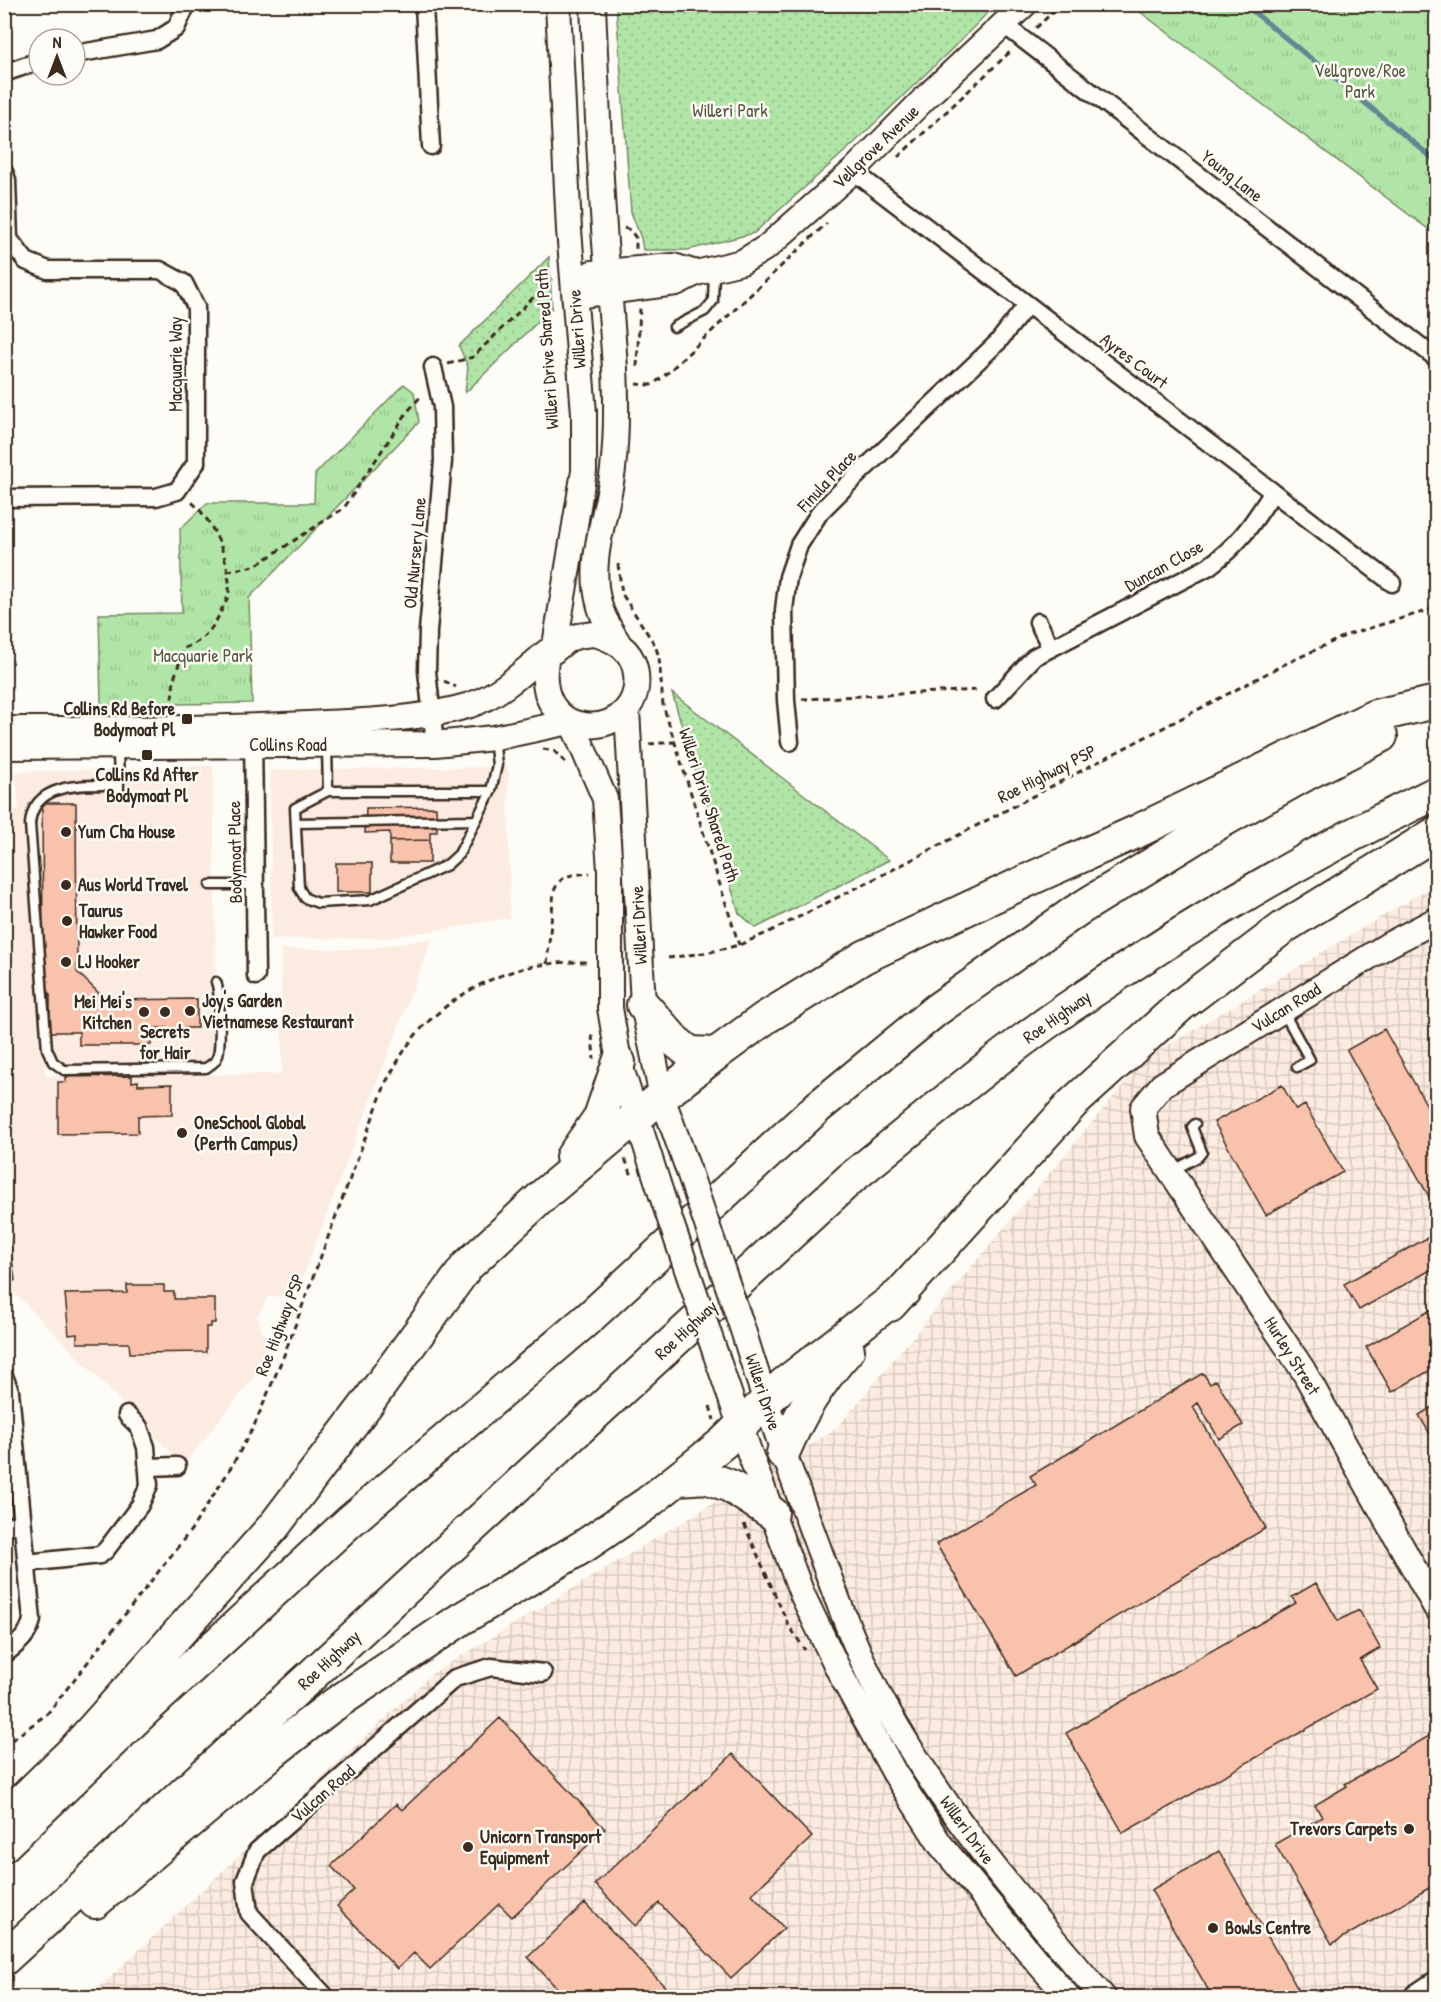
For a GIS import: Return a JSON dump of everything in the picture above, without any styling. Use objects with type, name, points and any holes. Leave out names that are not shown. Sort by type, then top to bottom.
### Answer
[{"type":"highway","points":[[4,1818],[74,1750],[274,1526],[366,1406],[467,1266],[547,1192],[636,1117],[716,1054],[765,1018],[864,957],[1138,831],[1375,716],[1437,702]]},
{"type":"highway","points":[[4,1845],[145,1710],[349,1522],[590,1317],[818,1107],[936,1010],[1076,911],[1222,821],[1306,774],[1393,730],[1437,712]]},
{"type":"highway","name":"Roe Highway","points":[[4,1959],[850,1179],[994,1062],[1067,1008],[1212,914],[1302,861],[1383,818],[1437,793]]},
{"type":"highway","points":[[783,1453],[799,1416],[827,1372],[1072,1104],[1180,1005],[1284,927],[1437,833]]},
{"type":"highway","points":[[643,1005],[675,1041],[690,1053],[716,1054]]},
{"type":"highway","points":[[547,1192],[600,1117],[606,1062]]},
{"type":"highway","points":[[4,1977],[274,1751],[329,1708],[461,1619],[584,1546],[646,1504],[741,1426],[793,1377],[904,1290]]},
{"type":"highway","points":[[679,1479],[706,1477],[730,1486],[772,1513]]},
{"type":"main road","name":"Willeri Drive","points":[[558,4],[569,230],[565,284],[584,413],[584,471],[551,651],[544,674],[547,692],[558,712],[571,722],[605,799],[610,870],[610,1008],[606,1062],[636,1117],[772,1513],[802,1594],[841,1675],[894,1772],[940,1844],[1069,1998]]},
{"type":"main road","name":"Willeri Drive","points":[[593,4],[604,229],[615,362],[616,415],[613,470],[595,559],[599,604],[619,644],[634,663],[637,679],[636,691],[627,709],[643,1005],[662,1097],[783,1453],[854,1642],[884,1703],[906,1741],[977,1847],[1104,1998]]},
{"type":"main road","name":"Vellgrove Avenue","points":[[609,282],[641,288],[676,283],[705,271],[742,261],[767,247],[853,171],[925,98],[1025,4]]},
{"type":"main road","name":"Vellgrove Avenue","points":[[565,284],[609,282],[673,266],[705,271]]},
{"type":"main road","points":[[551,651],[567,640],[582,635],[595,634],[619,644]]},
{"type":"main road","name":"Collins Road","points":[[327,734],[472,704],[506,686],[551,651]]},
{"type":"main road","points":[[571,722],[583,726],[599,726],[615,720],[627,709]]},
{"type":"main road","name":"Collins Road","points":[[4,747],[118,737],[327,734],[435,744],[494,738],[571,722]]},
{"type":"main road","name":"Collins Road","points":[[4,729],[118,737]]},
{"type":"main road","name":"Vulcan Road","points":[[1143,1108],[1162,1085],[1388,945],[1437,920]]},
{"type":"main road","name":"Hurley Street","points":[[1143,1108],[1147,1136],[1302,1370],[1437,1608]]},
{"type":"main road","points":[[1418,1998],[1437,1986]]},
{"type":"street","points":[[87,52],[157,40],[176,28],[187,4]]},
{"type":"street","points":[[424,4],[431,146]]},
{"type":"street","name":"Young Lane","points":[[1003,24],[1437,358]]},
{"type":"street","points":[[4,73],[27,65]]},
{"type":"street","name":"Ayres Court","points":[[853,171],[1392,583]]},
{"type":"street","name":"Macquarie Way","points":[[4,172],[7,180],[9,239],[26,261],[48,270],[160,270],[184,284],[196,307],[196,463],[177,490]]},
{"type":"street","name":"Finula Place","points":[[790,742],[786,700],[784,610],[789,577],[799,544],[820,513],[998,342],[1027,304]]},
{"type":"street","name":"Old Nursery Lane","points":[[433,367],[442,407],[443,444],[428,632],[427,671],[435,744]]},
{"type":"street","points":[[4,498],[156,497],[177,490]]},
{"type":"street","name":"Duncan Close","points":[[995,699],[1034,657],[1208,567],[1229,552],[1244,536],[1274,492]]},
{"type":"street","points":[[1038,622],[1051,648]]},
{"type":"street","name":"Bodymoat Place","points":[[253,735],[256,976]]},
{"type":"street","points":[[4,1376],[10,1391],[32,1620],[30,1630],[24,1639],[4,1655]]},
{"type":"street","points":[[27,1563],[100,1555],[140,1505],[149,1485],[146,1447],[139,1427],[127,1415]]},
{"type":"street","points":[[148,1467],[177,1466]]},
{"type":"street","points":[[4,1526],[22,1524]]},
{"type":"street","name":"Vulcan Road","points":[[327,1998],[249,1913],[245,1881],[257,1851],[455,1677],[491,1667],[543,1673]]},
{"type":"lane","points":[[674,327],[705,311],[713,301],[705,271]]},
{"type":"lane","points":[[327,734],[328,791]]},
{"type":"lane","points":[[118,737],[119,787],[68,786],[45,795],[36,803],[31,813],[47,1048],[53,1062],[64,1070],[206,1068],[214,1063],[219,1053],[216,982]]},
{"type":"lane","points":[[491,791],[328,791],[295,808],[298,888],[305,898],[318,903],[370,900],[447,865],[459,854],[491,791],[497,765],[494,738]]},
{"type":"lane","points":[[296,823],[476,820]]},
{"type":"lane","points":[[210,885],[255,885]]},
{"type":"lane","points":[[1283,1010],[1310,1060],[1297,1067]]},
{"type":"lane","points":[[1171,1172],[1198,1157],[1202,1152],[1192,1132],[1195,1124]]},
{"type":"path","points":[[1420,4],[1437,20]]},
{"type":"path","points":[[1426,10],[1432,4]]},
{"type":"path","points":[[617,227],[630,230],[636,238],[636,252]]},
{"type":"path","points":[[227,571],[255,566],[344,508],[408,411],[424,392],[433,367],[473,357],[565,284]]},
{"type":"path","points":[[637,370],[641,288]]},
{"type":"path","points":[[636,377],[636,384]]},
{"type":"path","points":[[171,715],[174,679],[184,648],[196,643],[214,627],[229,594],[227,571],[216,535],[198,507],[177,490]]},
{"type":"path","name":"Willeri Drive Shared Path","points":[[618,563],[622,594],[634,616],[655,645],[659,657],[663,705],[739,945]]},
{"type":"path","name":"Roe Highway PSP","points":[[668,958],[739,945],[894,869],[1281,666],[1347,635],[1437,608]]},
{"type":"path","points":[[786,700],[978,690],[995,699]]},
{"type":"path","points":[[533,750],[554,751],[569,767]]},
{"type":"path","points":[[547,964],[554,891],[558,882],[563,878],[590,873],[591,862]]},
{"type":"path","name":"Roe Highway PSP","points":[[4,1746],[48,1713],[191,1530],[229,1471],[254,1426],[284,1355],[386,1082],[402,1054],[421,1028],[443,1009],[471,990],[518,970],[547,964],[586,962]]},
{"type":"path","points":[[592,1030],[606,1062]]},
{"type":"shaded area","name":"OneSchool Global (Perth Campus)","points":[[213,766],[217,1067],[44,1066],[45,1076],[282,1074],[281,949],[364,949],[432,939],[297,1292],[267,1298],[257,1316],[270,1357],[183,1465],[5,1283],[4,810],[19,809],[16,772]]},
{"type":"shaded area","points":[[508,767],[510,918],[387,938],[272,939],[270,770]]},
{"type":"shaded area","points":[[1436,884],[1436,1997],[88,1998],[433,1673],[836,1429],[1145,1059]]},
{"type":"green space","name":"Willeri Park","points":[[616,4],[995,5],[853,144],[754,233],[688,250],[643,250],[631,212]]},
{"type":"green space","name":"Vellgrove/Roe Park","points":[[1131,5],[1436,5],[1436,235]]},
{"type":"green space","points":[[549,257],[552,308],[465,393],[468,367],[459,346]]},
{"type":"green space","name":"Macquarie Park","points":[[404,384],[414,392],[419,422],[249,598],[252,703],[101,705],[99,614],[182,613],[180,529],[207,503],[314,503],[315,474]]},
{"type":"green space","points":[[672,693],[889,860],[756,928],[739,913]]},
{"type":"building","points":[[42,803],[76,803],[77,972],[106,1000],[197,999],[197,1028],[151,1028],[151,1045],[79,1045],[79,1032],[50,1032],[50,994],[45,994],[45,957],[43,957]]},
{"type":"building","points":[[436,807],[437,832],[430,832],[430,840],[390,841],[390,832],[365,833],[366,808]]},
{"type":"building","points":[[430,840],[430,863],[390,863],[390,841]]},
{"type":"building","points":[[336,863],[372,863],[372,892],[336,892]]},
{"type":"building","points":[[1384,1029],[1436,1122],[1436,1209],[1347,1050]]},
{"type":"building","points":[[132,1076],[132,1082],[138,1081],[138,1085],[172,1084],[172,1115],[138,1116],[138,1133],[58,1134],[58,1082],[66,1082],[66,1077]]},
{"type":"building","points":[[1282,1085],[1296,1110],[1305,1105],[1343,1172],[1266,1215],[1214,1122]]},
{"type":"building","points":[[4,1229],[8,1233],[15,1280],[11,1284],[4,1278]]},
{"type":"building","points":[[1436,1233],[1436,1267],[1359,1310],[1344,1284]]},
{"type":"building","points":[[127,1285],[164,1285],[164,1292],[174,1292],[174,1299],[215,1299],[215,1323],[211,1323],[211,1327],[206,1327],[206,1352],[130,1353],[129,1343],[77,1343],[77,1334],[69,1335],[65,1294],[127,1293]]},
{"type":"building","points":[[1436,1307],[1436,1367],[1392,1392],[1366,1347]]},
{"type":"building","points":[[1203,1373],[1210,1384],[1216,1380],[1243,1425],[1219,1439],[1198,1403],[1193,1407],[1266,1528],[1016,1676],[936,1544],[1036,1485],[1030,1476]]},
{"type":"building","points":[[1436,1405],[1436,1440],[1434,1441],[1419,1415]]},
{"type":"building","points":[[1316,1583],[1338,1621],[1359,1610],[1380,1648],[1360,1660],[1377,1689],[1123,1833],[1066,1733],[1296,1603],[1292,1597]]},
{"type":"building","name":"Unicorn Transport Equipment","points":[[500,1718],[605,1829],[512,1917],[499,1904],[430,1969],[414,1953],[397,1969],[337,1906],[354,1890],[331,1866],[396,1804],[402,1810]]},
{"type":"building","points":[[1436,1732],[1436,1884],[1332,1944],[1275,1844],[1322,1817],[1315,1805],[1347,1786],[1345,1784]]},
{"type":"building","points":[[733,1754],[812,1837],[752,1894],[784,1928],[731,1978],[659,1903],[635,1926],[595,1884]]},
{"type":"building","points":[[1219,1851],[1303,1998],[1213,1998],[1151,1890]]},
{"type":"building","points":[[585,1903],[672,1994],[669,1998],[566,1998],[528,1957]]},
{"type":"waterway","points":[[1244,4],[1436,161]]},
{"type":"place","name":"Collins Rd Before Bodymoat Pl","points":[[187,719]]},
{"type":"place","name":"Collins Rd After Bodymoat Pl","points":[[147,755]]},
{"type":"place","name":"Yum Cha House","points":[[66,832]]},
{"type":"place","name":"Aus World Travel","points":[[66,885]]},
{"type":"place","name":"Taurus Hawker Food","points":[[67,921]]},
{"type":"place","name":"LJ Hooker","points":[[66,962]]},
{"type":"place","name":"Joy's Garden Vietnamese Restaurant","points":[[190,1011]]},
{"type":"place","name":"Mei Mei's Kitchen","points":[[144,1012]]},
{"type":"place","name":"Secrets for Hair","points":[[165,1012]]},
{"type":"place","name":"OneSchool Global (Perth Campus)","points":[[182,1133]]},
{"type":"place","name":"Trevors Carpets","points":[[1409,1829]]},
{"type":"place","name":"Unicorn Transport Equipment","points":[[468,1847]]},
{"type":"place","name":"Bowls Centre","points":[[1213,1928]]}]
